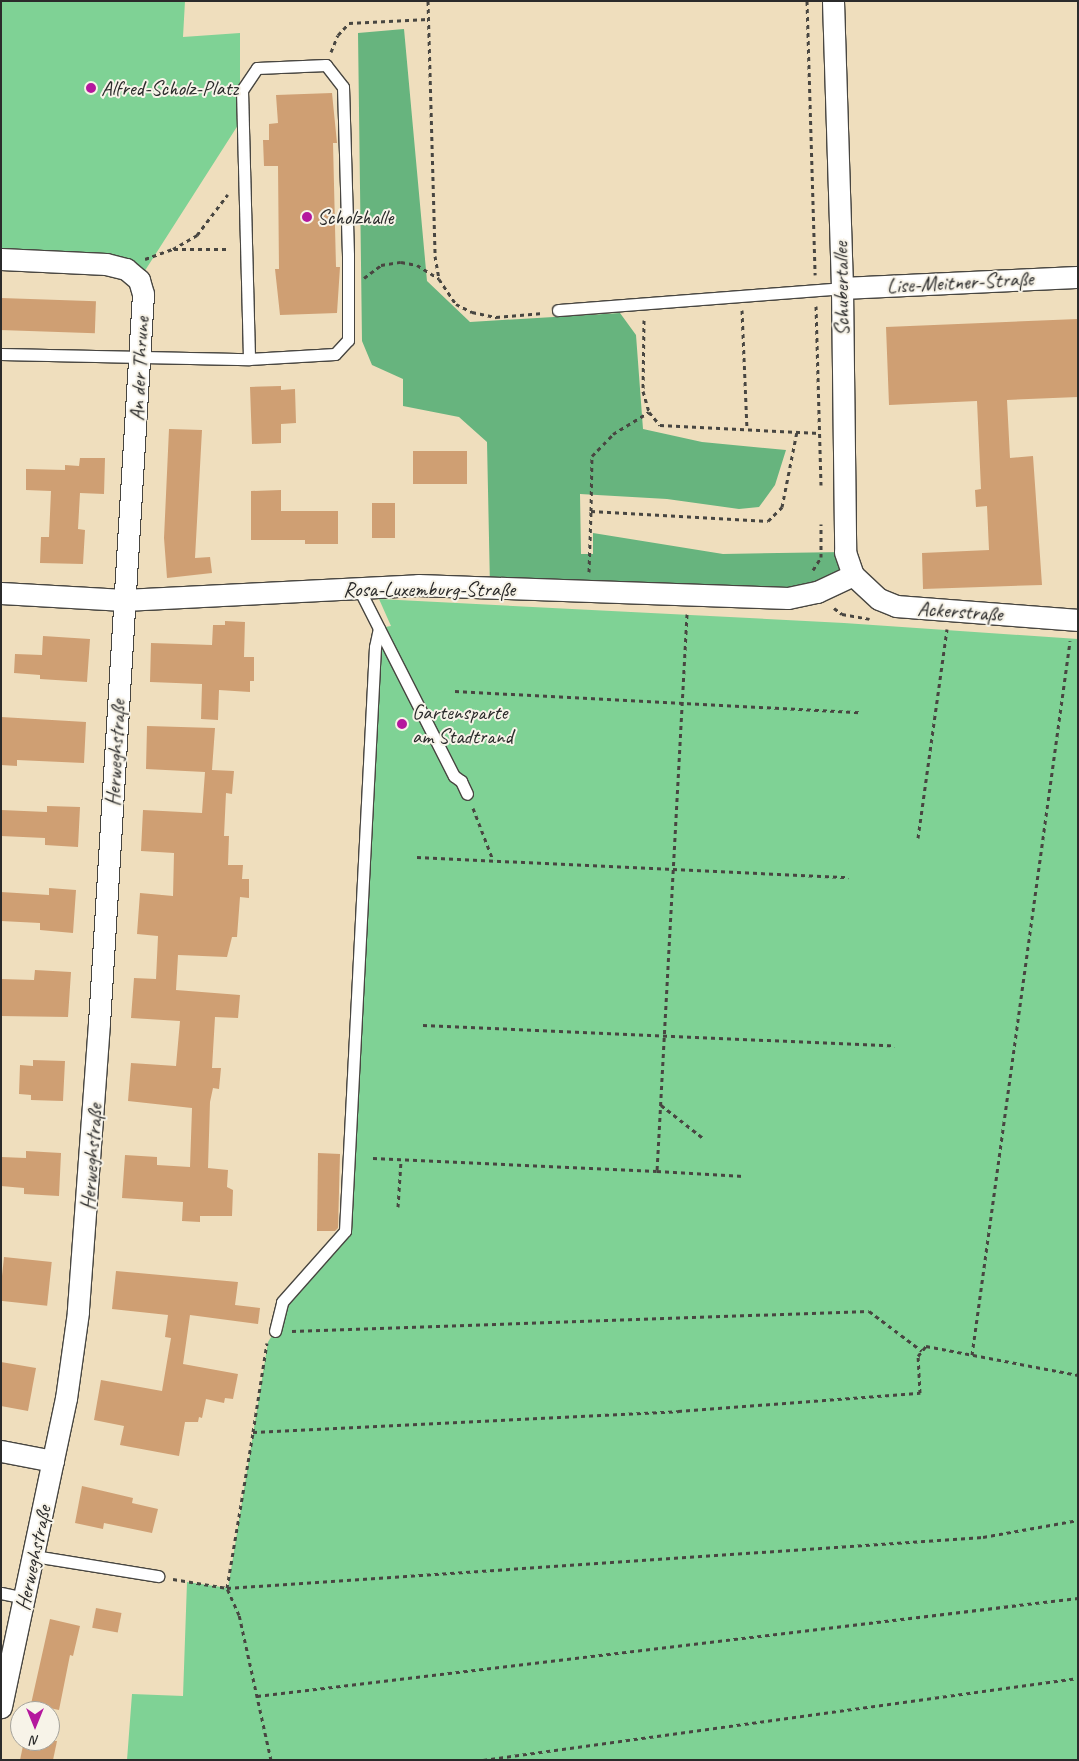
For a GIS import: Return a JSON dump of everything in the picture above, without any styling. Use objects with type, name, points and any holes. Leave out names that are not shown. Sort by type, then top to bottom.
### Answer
[{"type":"street","name":"Schubertallee","points":[[832,1],[842,288],[845,552],[853,575]]},
{"type":"street","points":[[1,259],[106,264],[126,269]]},
{"type":"street","name":"An der Thrune","points":[[124,600],[143,294],[139,280],[126,269]]},
{"type":"street","name":"Lise-Meitner-Straße","points":[[842,288],[1078,277]]},
{"type":"street","name":"Rosa-Luxemburg-Straße","points":[[1,593],[124,600],[418,585],[688,596],[788,598],[817,592],[853,575]]},
{"type":"street","name":"Ackerstraße","points":[[853,575],[879,599],[896,606],[1075,620]]},
{"type":"street","name":"Herweghstraße","points":[[1,1708],[53,1462],[77,1320],[88,1200],[124,600]]},
{"type":"street","points":[[1,1451],[53,1462]]},
{"type":"lane","points":[[1,354],[249,359],[335,354],[348,340],[342,87],[326,65],[257,68],[242,90],[249,359]]},
{"type":"lane","points":[[558,310],[842,288]]},
{"type":"lane","points":[[358,587],[454,776],[462,781],[467,794]]},
{"type":"lane","points":[[275,1331],[282,1302],[345,1231],[375,648],[379,628]]},
{"type":"lane","points":[[34,1556],[158,1576]]},
{"type":"lane","points":[[1,1593],[25,1598]]},
{"type":"path","points":[[428,1],[435,256],[440,279],[456,304],[472,312],[496,317],[525,316],[558,310]]},
{"type":"path","points":[[326,65],[338,35],[349,23],[428,19]]},
{"type":"path","points":[[126,269],[154,254],[173,249],[197,235],[210,222],[244,171]]},
{"type":"path","points":[[173,249],[246,250]]},
{"type":"path","points":[[348,297],[366,275],[381,266],[409,264],[440,279]]},
{"type":"path","points":[[741,296],[747,429]]},
{"type":"path","points":[[645,303],[643,391],[649,412],[660,426],[844,434]]},
{"type":"path","points":[[588,592],[592,456],[613,434],[649,412]]},
{"type":"path","points":[[591,512],[768,521],[782,507],[797,432]]},
{"type":"path","points":[[657,1171],[684,702],[688,596]]},
{"type":"path","points":[[918,838],[950,609]]},
{"type":"path","points":[[972,1355],[1075,620]]},
{"type":"path","points":[[455,691],[859,712]]},
{"type":"path","points":[[467,794],[492,860]]},
{"type":"path","points":[[417,857],[849,876]]},
{"type":"path","points":[[423,1024],[895,1046]]},
{"type":"path","points":[[661,1104],[703,1138]]},
{"type":"path","points":[[373,1158],[744,1176]]},
{"type":"path","points":[[398,1207],[401,1160]]},
{"type":"path","points":[[271,1760],[239,1615],[227,1588],[268,1342],[275,1331],[869,1311],[922,1351]]},
{"type":"path","points":[[253,1432],[668,1412],[920,1394],[918,1356],[926,1346],[1078,1374]]},
{"type":"path","points":[[158,1576],[227,1588],[983,1537],[1078,1520]]},
{"type":"path","points":[[257,1696],[1078,1598]]},
{"type":"path","points":[[483,1760],[1078,1678]]},
{"type":"green space","points":[[1,1],[185,1],[183,37],[240,33],[240,122],[139,280],[126,269],[1,259]]},
{"type":"green space","points":[[404,29],[427,281],[470,322],[620,313],[636,335],[643,429],[702,442],[786,450],[775,485],[759,507],[739,509],[667,499],[580,494],[581,554],[593,554],[593,533],[723,554],[844,552],[852,575],[815,592],[490,587],[487,442],[459,417],[403,406],[403,379],[372,365],[362,341],[358,33]]},
{"type":"green space","points":[[379,599],[844,623],[1078,639],[1078,1760],[127,1760],[132,1694],[183,1696],[187,1582],[228,1588],[268,1342],[275,1331],[283,1302],[346,1231],[379,628],[391,626]]},
{"type":"building","name":"Scholzhalle","points":[[332,93],[337,143],[333,143],[336,267],[340,267],[337,313],[280,315],[275,269],[279,269],[278,166],[264,166],[263,140],[269,140],[269,124],[278,123],[276,95]]},
{"type":"building","points":[[1,298],[96,301],[95,333],[1,330]]},
{"type":"building","points":[[1078,319],[1078,397],[1007,400],[1010,458],[1033,456],[1042,585],[923,589],[922,553],[989,550],[987,506],[976,507],[975,490],[981,489],[977,401],[889,405],[886,327]]},
{"type":"building","points":[[281,386],[281,390],[295,389],[296,423],[281,424],[281,443],[252,444],[250,387]]},
{"type":"building","points":[[169,429],[202,430],[195,558],[210,557],[212,573],[167,578],[164,538]]},
{"type":"building","points":[[413,451],[467,451],[467,484],[413,484]]},
{"type":"building","points":[[80,458],[105,458],[104,494],[80,493],[78,529],[85,530],[83,564],[40,563],[41,537],[49,537],[51,491],[26,490],[26,469],[65,470],[65,465],[79,466]]},
{"type":"building","points":[[281,490],[281,511],[338,511],[338,544],[305,544],[305,540],[251,540],[251,491]]},
{"type":"building","points":[[372,503],[395,503],[395,538],[372,538]]},
{"type":"building","points":[[225,621],[245,622],[244,657],[254,657],[254,681],[250,681],[250,692],[219,690],[218,720],[201,719],[202,684],[150,682],[151,643],[212,645],[213,625],[225,625]]},
{"type":"building","points":[[43,636],[90,639],[87,682],[40,679],[40,675],[14,673],[15,654],[42,655]]},
{"type":"building","points":[[1,717],[86,722],[84,763],[17,760],[17,766],[1,765]]},
{"type":"building","points":[[147,726],[215,728],[212,770],[234,771],[232,794],[226,793],[224,836],[229,836],[228,865],[243,865],[242,879],[249,879],[249,898],[240,897],[237,937],[232,937],[227,957],[178,955],[176,990],[240,995],[238,1018],[215,1017],[212,1068],[221,1068],[219,1089],[213,1088],[210,1102],[208,1168],[228,1170],[227,1187],[233,1190],[232,1216],[200,1216],[200,1222],[182,1221],[183,1202],[122,1198],[125,1155],[157,1157],[157,1165],[190,1167],[192,1108],[128,1101],[131,1063],[176,1066],[180,1021],[131,1018],[134,978],[156,979],[158,936],[137,934],[140,893],[173,896],[174,853],[141,851],[143,810],[202,813],[205,772],[146,769]]},
{"type":"building","points":[[47,806],[80,807],[78,847],[45,845],[45,838],[1,836],[1,810],[47,812]]},
{"type":"building","points":[[49,888],[76,890],[73,933],[40,930],[40,923],[1,921],[1,892],[49,895]]},
{"type":"building","points":[[35,970],[71,972],[68,1017],[1,1016],[1,979],[34,980]]},
{"type":"building","points":[[33,1060],[65,1061],[63,1101],[31,1100],[31,1095],[19,1094],[20,1065],[33,1066]]},
{"type":"building","points":[[26,1151],[61,1153],[59,1196],[24,1194],[24,1188],[1,1186],[1,1157],[26,1158]]},
{"type":"building","points":[[318,1153],[340,1154],[338,1228],[335,1231],[317,1231]]},
{"type":"building","points":[[4,1257],[52,1262],[47,1306],[1,1301]]},
{"type":"building","points":[[116,1271],[238,1282],[235,1305],[260,1308],[258,1324],[190,1315],[183,1364],[238,1374],[233,1399],[225,1398],[224,1403],[206,1399],[202,1418],[199,1417],[198,1422],[185,1422],[179,1456],[120,1445],[124,1426],[94,1420],[101,1380],[162,1391],[171,1338],[165,1337],[168,1315],[112,1309]]},
{"type":"building","points":[[1,1362],[36,1368],[28,1411],[1,1406]]},
{"type":"building","points":[[82,1486],[133,1498],[132,1503],[158,1509],[152,1533],[104,1523],[103,1529],[75,1523]]},
{"type":"building","points":[[96,1608],[122,1613],[118,1633],[92,1628]]},
{"type":"building","points":[[50,1619],[80,1626],[73,1656],[70,1655],[60,1705],[60,1701],[32,1701]]},
{"type":"building","points":[[22,1751],[55,1751],[53,1760],[20,1760]]},
{"type":"place","name":"Alfred-Scholz-Platz","points":[[91,88]]},
{"type":"place","name":"Scholzhalle","points":[[307,217]]},
{"type":"place","name":"Gartensparte am Stadtrand","points":[[402,724]]}]
